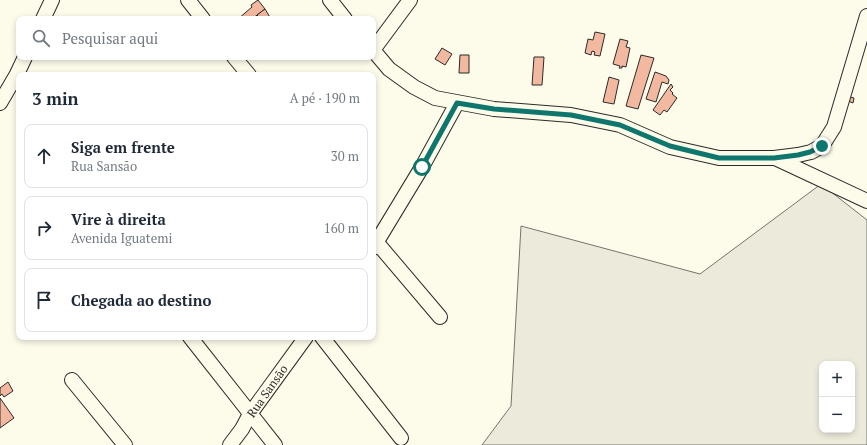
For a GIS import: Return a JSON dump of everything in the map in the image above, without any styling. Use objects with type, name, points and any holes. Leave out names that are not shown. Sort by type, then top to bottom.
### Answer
[{"type":"street","points":[[44,16],[52,0]]},
{"type":"street","points":[[188,0],[201,16]]},
{"type":"street","points":[[330,0],[343,16]]},
{"type":"street","points":[[376,46],[410,0]]},
{"type":"street","points":[[376,54],[389,69],[414,87],[435,98],[494,109],[571,115],[620,125],[670,146],[719,158],[774,158],[798,155],[810,152],[822,146],[834,127],[867,16]]},
{"type":"street","points":[[18,72],[24,60]]},
{"type":"street","points":[[236,60],[246,72]]},
{"type":"street","points":[[0,103],[16,76]]},
{"type":"street","points":[[376,240],[422,167],[457,103]]},
{"type":"street","points":[[774,158],[867,201]]},
{"type":"street","points":[[376,245],[440,317]]},
{"type":"street","points":[[192,340],[275,445]]},
{"type":"street","name":"Rua Sansão","points":[[230,445],[242,429],[250,414],[304,340]]},
{"type":"street","points":[[324,340],[401,438]]},
{"type":"street","points":[[72,380],[125,445]]},
{"type":"shaded area","points":[[821,184],[867,220],[867,445],[482,445],[511,406],[521,226],[700,274]]},
{"type":"building","points":[[258,0],[265,9],[256,16],[242,16],[252,7],[251,5]]},
{"type":"building","points":[[265,9],[269,16],[258,16],[257,15]]},
{"type":"building","points":[[595,32],[605,34],[600,56],[594,55],[595,52],[592,51],[591,55],[585,53],[588,39],[593,40]]},
{"type":"building","points":[[620,39],[628,41],[626,47],[630,48],[626,67],[622,66],[622,68],[619,68],[620,66],[613,64]]},
{"type":"building","points":[[442,48],[452,54],[445,65],[435,59]]},
{"type":"building","points":[[460,55],[469,55],[469,73],[459,73]]},
{"type":"building","points":[[641,55],[654,58],[638,109],[626,106]]},
{"type":"building","points":[[534,57],[544,57],[542,85],[532,85]]},
{"type":"building","points":[[655,72],[666,76],[669,80],[668,84],[662,82],[656,102],[646,99]]},
{"type":"building","points":[[609,77],[619,80],[614,104],[603,102]]},
{"type":"building","points":[[671,84],[673,87],[670,90],[677,98],[667,112],[664,110],[660,115],[653,110]]},
{"type":"building","points":[[850,97],[854,98],[853,103],[848,101]]},
{"type":"building","points":[[8,382],[13,391],[4,397],[2,394],[0,396],[0,388]]},
{"type":"building","points":[[0,398],[14,418],[0,428]]},
{"type":"route","points":[[422,167],[457,103],[494,109],[571,115],[620,125],[670,146],[719,158],[774,158],[798,155],[810,152],[822,146]]}]
